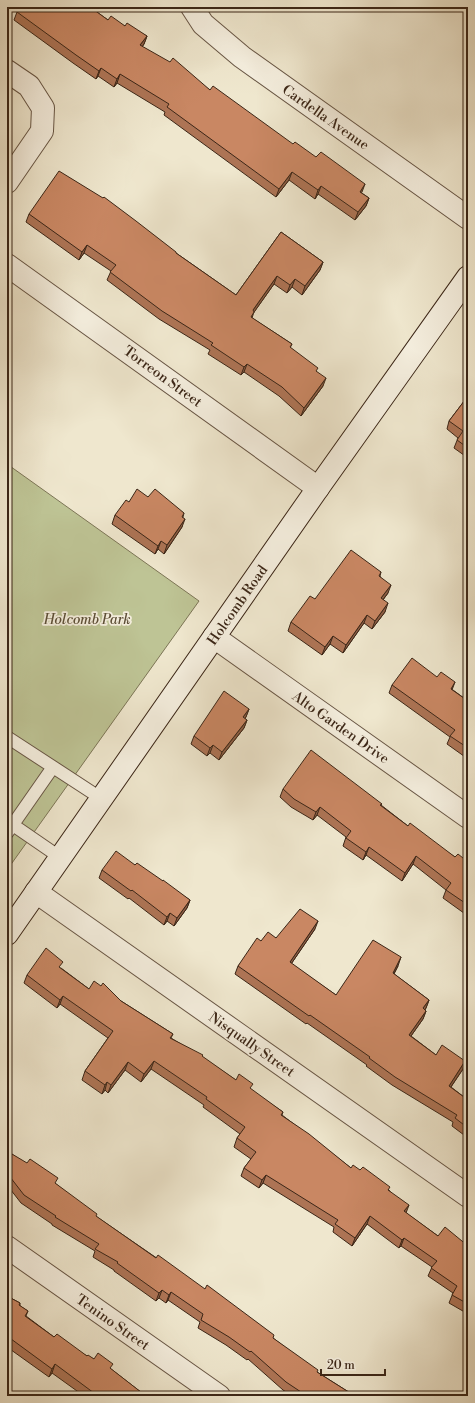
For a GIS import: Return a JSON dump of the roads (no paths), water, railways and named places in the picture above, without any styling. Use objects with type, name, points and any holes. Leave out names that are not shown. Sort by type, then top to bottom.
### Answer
[{"type":"street","name":"Cardella Avenue","points":[[192,7],[203,24],[242,58],[468,218]]},
{"type":"street","points":[[7,71],[28,86],[43,108],[42,131],[7,182]]},
{"type":"street","name":"Torreon Street","points":[[7,265],[318,488]]},
{"type":"street","name":"Holcomb Road","points":[[7,934],[318,488],[468,276]]},
{"type":"street","name":"Alto Garden Drive","points":[[214,637],[468,817]]},
{"type":"street","name":"Nisqually Street","points":[[36,892],[468,1196]]},
{"type":"street","name":"Tenino Street","points":[[7,1247],[219,1396]]},
{"type":"lane","points":[[7,737],[102,799]]},
{"type":"lane","points":[[53,767],[10,829],[61,858]]},
{"type":"park label","name":"Holcomb Park","points":[[87,619]]}]
